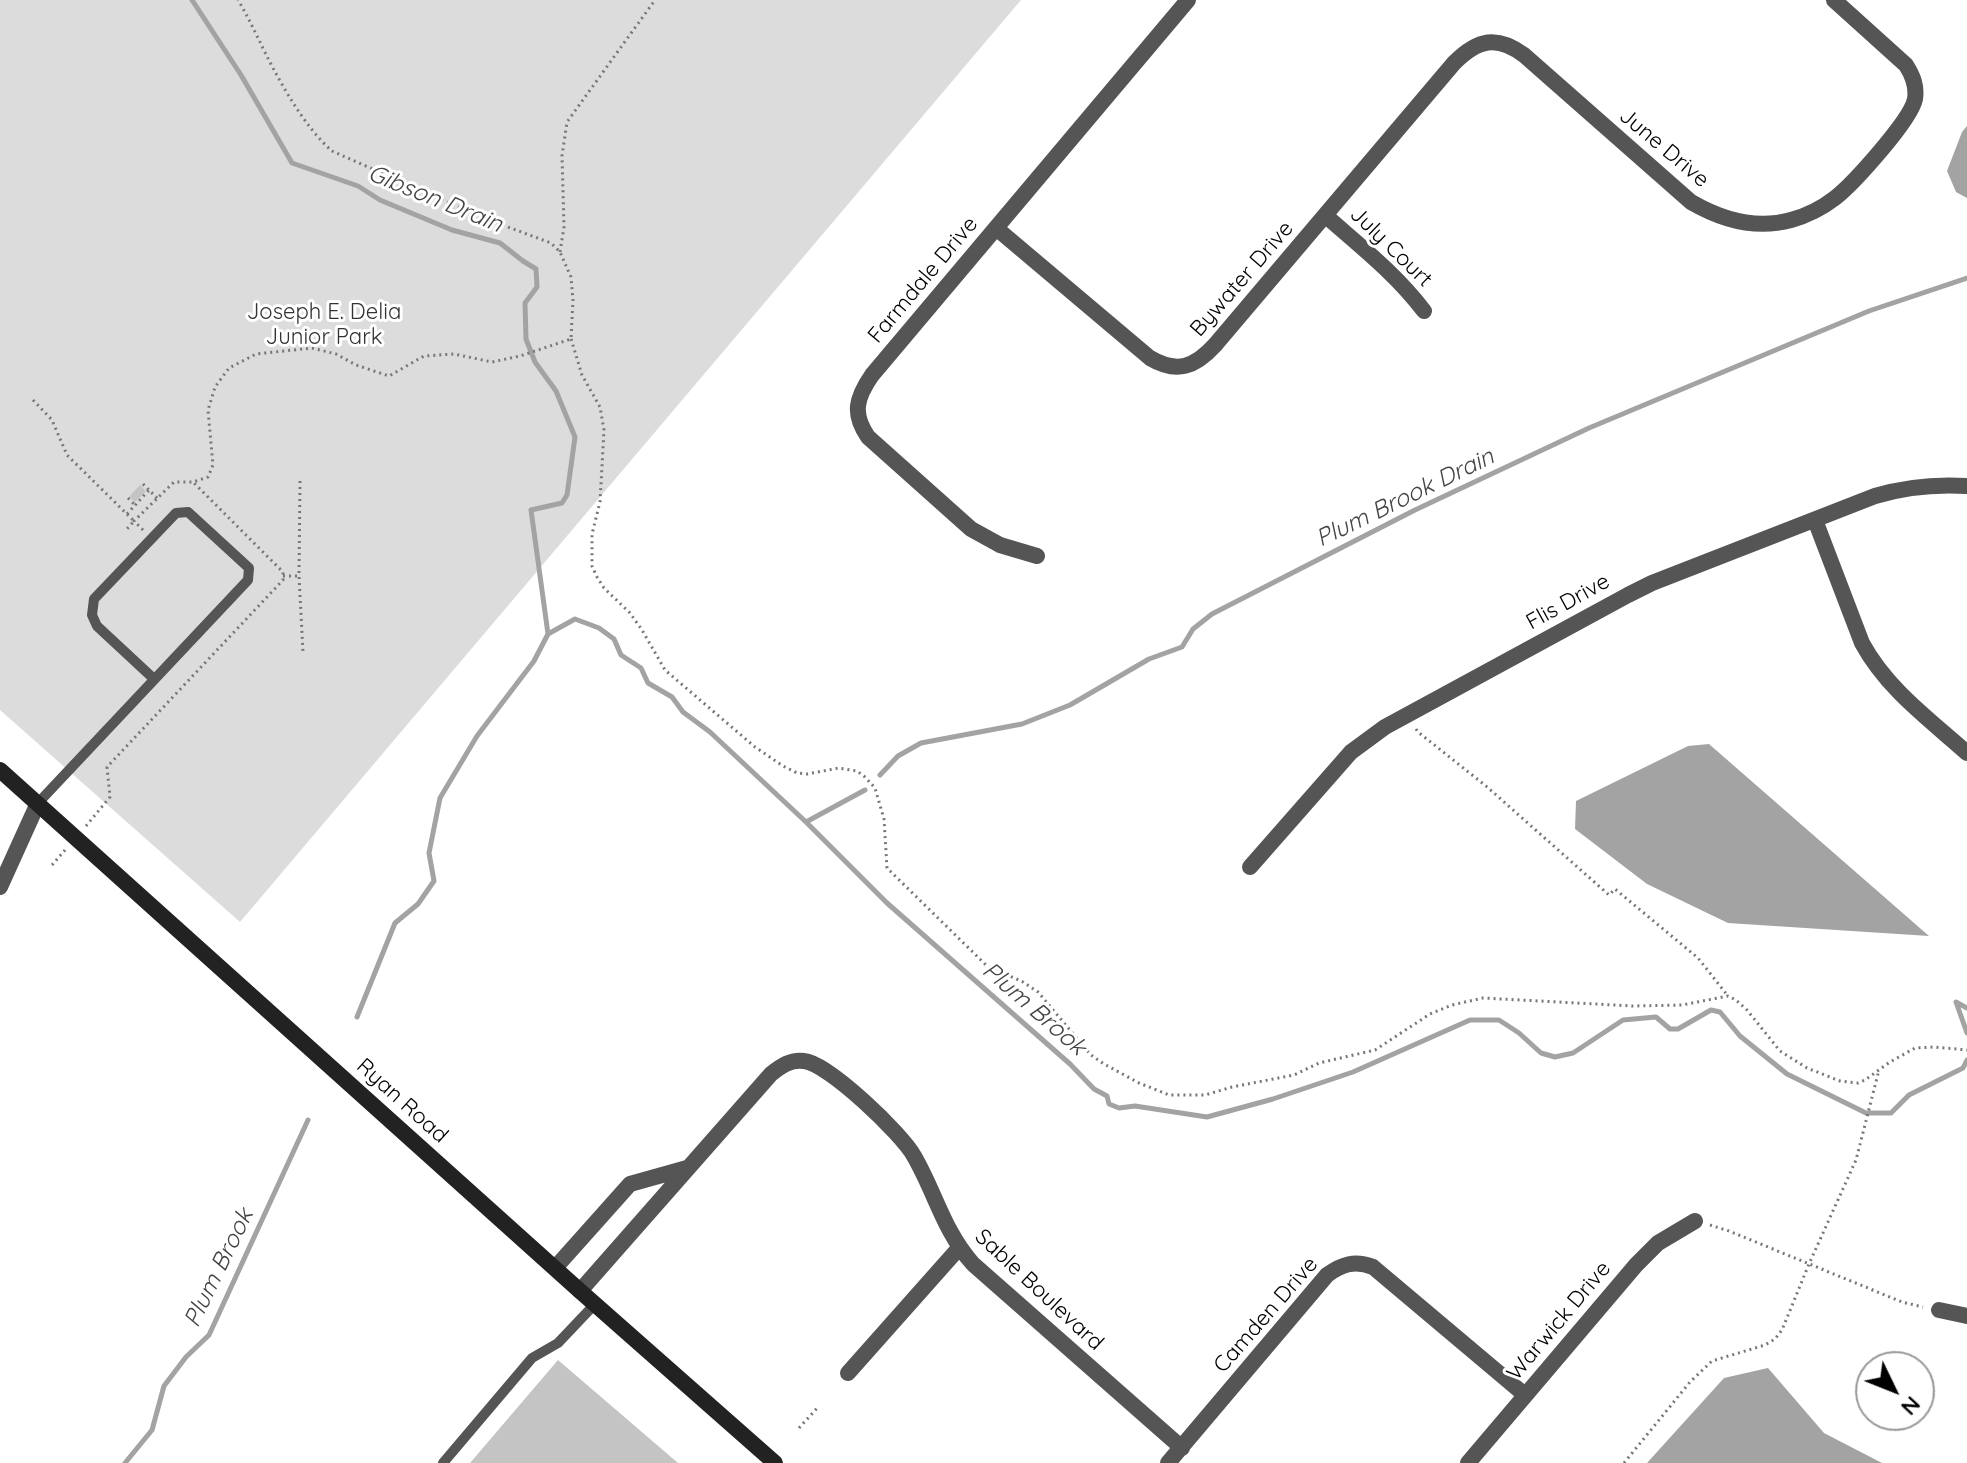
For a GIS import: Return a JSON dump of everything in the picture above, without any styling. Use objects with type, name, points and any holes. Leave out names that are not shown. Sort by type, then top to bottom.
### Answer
[{"type":"main road","name":"Ryan Road","points":[[0,770],[772,1462]]},
{"type":"street","name":"Farmdale Drive","points":[[1037,556],[1000,545],[971,529],[868,437],[858,416],[858,401],[872,375],[1188,0]]},
{"type":"street","name":"June Drive","points":[[1489,42],[1514,47],[1691,202],[1728,220],[1769,224],[1814,211],[1834,199],[1900,128],[1914,101],[1913,75],[1906,65],[1834,0]]},
{"type":"street","name":"Bywater Drive","points":[[996,228],[1150,358],[1160,364],[1182,367],[1194,363],[1205,356],[1465,51],[1489,42]]},
{"type":"street","name":"July Court","points":[[1326,216],[1390,272],[1424,311]]},
{"type":"street","name":"Flis Drive","points":[[1250,867],[1351,752],[1366,740],[1408,714],[1628,595],[1677,573],[1898,489],[1967,486]]},
{"type":"street","points":[[1815,520],[1871,660],[1884,678],[1967,753]]},
{"type":"street","points":[[0,887],[38,803]]},
{"type":"street","name":"Sable Boulevard","points":[[580,1291],[771,1074],[795,1061],[807,1061],[828,1072],[905,1143],[948,1230],[959,1248],[984,1274],[1182,1448]]},
{"type":"street","points":[[555,1268],[630,1184],[687,1168]]},
{"type":"street","name":"Warwick Drive","points":[[1468,1463],[1636,1265],[1658,1243],[1695,1221]]},
{"type":"street","points":[[848,1373],[959,1248]]},
{"type":"street","name":"Camden Drive","points":[[1168,1463],[1327,1275],[1337,1267],[1352,1263],[1373,1267],[1525,1395]]},
{"type":"street","points":[[1939,1310],[1967,1316]]},
{"type":"lane","points":[[38,803],[248,580],[249,568],[188,512],[176,513],[94,599],[92,615],[97,626],[154,679]]},
{"type":"lane","points":[[443,1463],[532,1358],[558,1343],[595,1304]]},
{"type":"path","points":[[238,0],[299,111],[319,140],[332,151],[481,217],[540,238],[560,252],[571,277],[571,339],[582,375],[600,407],[604,430],[600,502],[592,534],[592,566],[604,588],[630,613],[642,630],[665,670],[755,747],[797,773],[839,768],[857,771],[865,777],[878,794],[884,819],[887,868],[986,965],[1038,992],[1091,1055],[1104,1064],[1169,1095],[1205,1095],[1294,1075],[1319,1063],[1375,1050],[1430,1014],[1483,998],[1633,1006],[1682,1005],[1728,996]]},
{"type":"path","points":[[560,252],[564,227],[562,156],[567,122],[655,0]]},
{"type":"path","points":[[127,529],[174,482],[193,482],[208,477],[213,465],[208,410],[215,387],[229,368],[256,354],[312,348],[336,354],[356,365],[389,376],[424,356],[454,354],[492,362],[571,339]]},
{"type":"path","points":[[33,400],[52,420],[67,455],[134,521]]},
{"type":"path","points":[[300,481],[299,576],[303,652]]},
{"type":"path","points":[[143,484],[157,498]]},
{"type":"path","points":[[127,514],[149,490]]},
{"type":"path","points":[[128,498],[135,505]]},
{"type":"path","points":[[283,576],[299,576]]},
{"type":"path","points":[[1408,714],[1418,732],[1486,786],[1609,895],[1615,889],[1698,958],[1728,996],[1747,1010],[1780,1051],[1807,1068],[1840,1081],[1858,1083],[1915,1048],[1967,1050]]},
{"type":"path","points":[[1624,1463],[1690,1382],[1712,1361],[1765,1345],[1782,1330],[1856,1160],[1879,1070]]},
{"type":"path","points":[[1695,1221],[1729,1231],[1902,1302],[1939,1310]]},
{"type":"path","points":[[799,1428],[819,1406]]},
{"type":"green space","name":"Joseph E. Delia Junior Park","points":[[0,0],[1021,0],[240,922],[0,710]]},
{"type":"shaded area","points":[[1967,126],[1967,198],[1956,192],[1947,171]]},
{"type":"shaded area","points":[[1709,744],[1929,936],[1728,923],[1647,884],[1575,829],[1576,801],[1688,746]]},
{"type":"shaded area","points":[[1768,1368],[1824,1433],[1882,1463],[1647,1463],[1724,1378]]},
{"type":"building","points":[[140,485],[146,491],[135,502],[129,497]]},
{"type":"building","points":[[558,1360],[678,1463],[470,1463]]},
{"type":"waterway","name":"Gibson Drain","points":[[192,0],[241,75],[292,163],[358,186],[380,200],[452,230],[500,243],[536,269],[537,287],[525,303],[526,339],[535,362],[556,391],[575,437],[567,495],[562,503],[531,510],[548,634]]},
{"type":"waterway","name":"Plum Brook Drain","points":[[880,775],[898,756],[921,743],[1022,724],[1070,705],[1149,659],[1182,647],[1193,629],[1212,614],[1415,510],[1589,428],[1869,311],[1967,278]]},
{"type":"waterway","name":"Plum Brook","points":[[357,1017],[395,923],[418,904],[434,881],[429,853],[440,798],[477,736],[534,661],[548,634],[575,619],[599,628],[614,639],[621,655],[641,668],[648,683],[672,697],[683,712],[710,732],[887,903],[1070,1064],[1094,1089],[1107,1096],[1109,1104],[1119,1108],[1135,1106],[1207,1117],[1353,1072],[1470,1020],[1499,1020],[1541,1053],[1555,1057],[1573,1053],[1623,1020],[1656,1017],[1670,1029],[1678,1029],[1711,1010],[1720,1012],[1740,1036],[1787,1074],[1866,1113],[1891,1113],[1909,1095],[1963,1068],[1967,1060]]},
{"type":"waterway","name":"Plum Brook Drain","points":[[806,822],[865,790]]},
{"type":"waterway","name":"Plum Brook","points":[[1967,1008],[1956,1002],[1967,1033]]},
{"type":"waterway","name":"Plum Brook","points":[[125,1463],[152,1430],[164,1386],[186,1357],[209,1335],[308,1120]]}]
